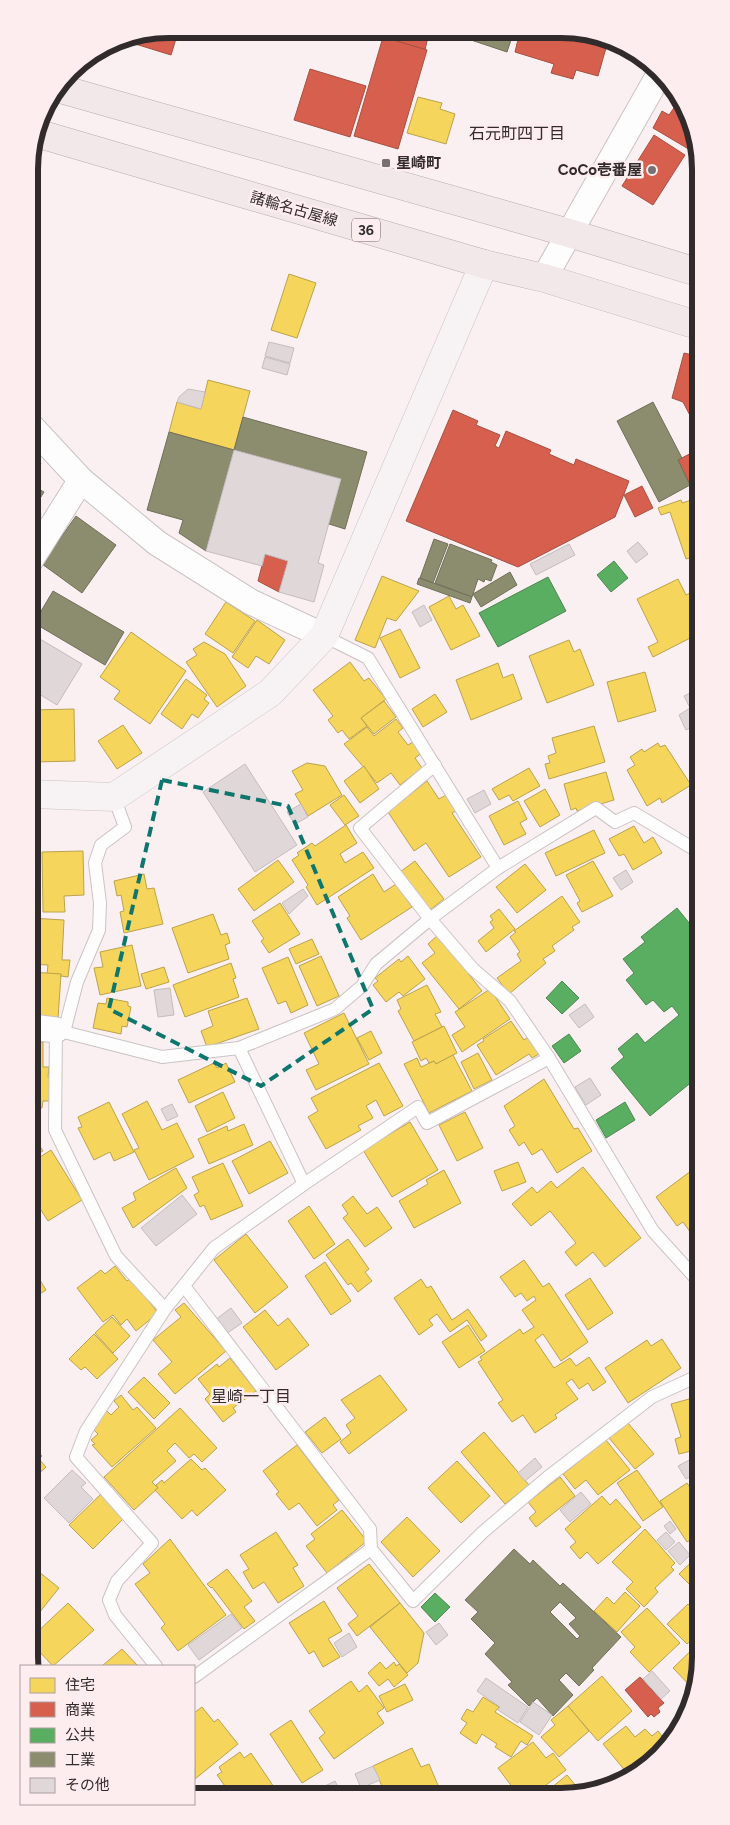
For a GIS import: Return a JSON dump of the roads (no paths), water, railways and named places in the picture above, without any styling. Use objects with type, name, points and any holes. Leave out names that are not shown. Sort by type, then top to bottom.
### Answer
[{"type":"main road","points":[[64,90],[569,233],[692,270]]},
{"type":"main road","name":"諸輪名古屋線","points":[[42,135],[484,264],[544,278],[692,323]]},
{"type":"street","points":[[544,278],[657,79]]},
{"type":"street","points":[[38,794],[114,797],[270,693],[324,636],[484,264]]},
{"type":"street","points":[[38,433],[81,480],[157,543],[251,602],[324,636]]},
{"type":"street","points":[[38,548],[81,480]]},
{"type":"street","points":[[38,1028],[60,1031]]},
{"type":"lane","points":[[324,636],[368,658],[498,868]]},
{"type":"lane","points":[[435,765],[360,828],[430,919],[473,969],[510,1001],[549,1058],[653,1231],[692,1274]]},
{"type":"lane","points":[[114,797],[125,827],[101,845],[95,862],[100,903],[98,930],[60,1031],[55,1130],[116,1256],[165,1309]]},
{"type":"lane","points":[[60,1031],[162,1057],[239,1048],[335,1009],[362,986],[376,964],[430,919],[498,868],[596,808],[615,822],[634,812],[692,848]]},
{"type":"lane","points":[[239,1048],[304,1184]]},
{"type":"lane","points":[[155,1665],[115,1615],[109,1600],[117,1581],[152,1543],[76,1457],[86,1431],[165,1309],[214,1248],[418,1107],[427,1123],[549,1058]]},
{"type":"lane","points":[[184,1286],[370,1529],[371,1549],[413,1601],[483,1532],[548,1477],[652,1396],[692,1378]]},
{"type":"lane","points":[[195,1676],[371,1549]]},
{"type":"place","name":"星崎町","points":[[386,163]]},
{"type":"place","name":"CoCo壱番屋","points":[[652,170]]},
{"type":"district","name":"石元町四丁目","points":[[517,133]]},
{"type":"district","name":"星崎一丁目","points":[[251,1396]]}]
